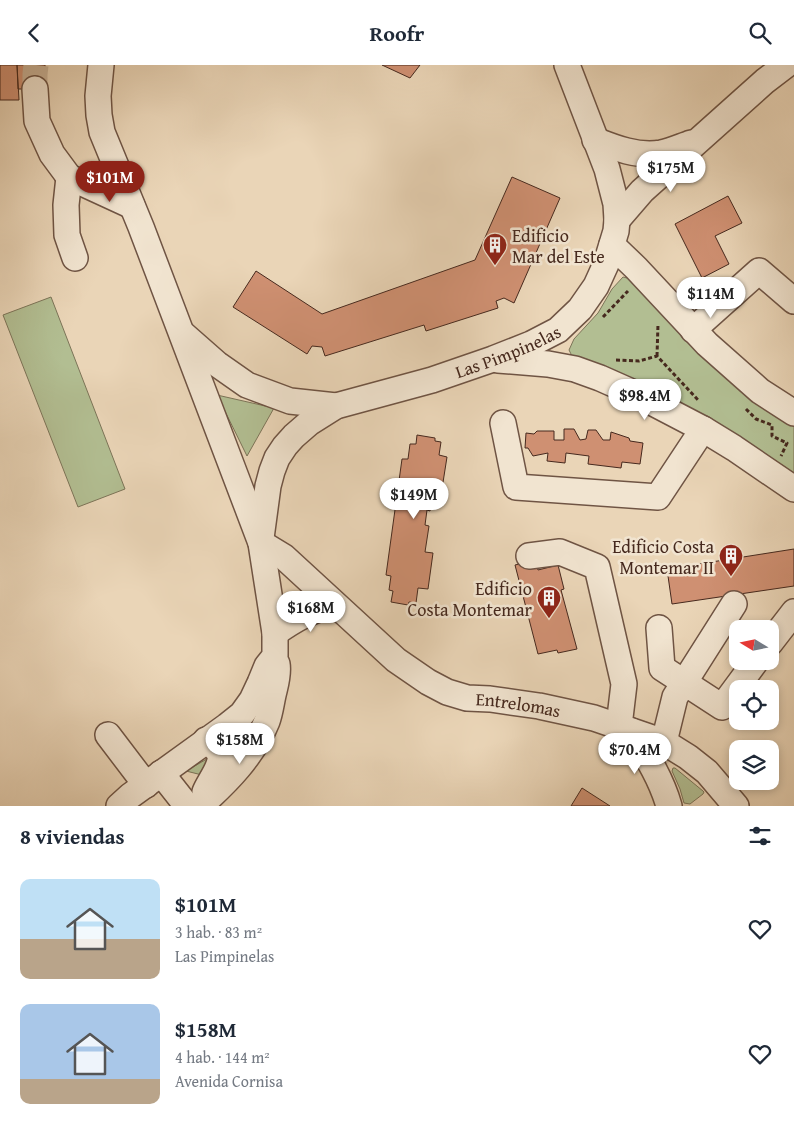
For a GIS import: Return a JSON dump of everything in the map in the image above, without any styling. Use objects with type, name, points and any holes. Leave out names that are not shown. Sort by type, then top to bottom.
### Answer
[{"type":"street","name":"Las Pimpinelas","points":[[101,65],[98,115],[102,132],[261,543],[275,644],[278,668],[275,688],[268,720],[257,743],[228,779],[196,805]]},
{"type":"street","name":"Las Pimpinelas","points":[[261,543],[268,486],[277,458],[294,436],[309,423],[336,406],[432,380],[531,344],[558,330],[580,309],[596,286],[612,245],[617,220],[616,204],[607,169],[566,65]]},
{"type":"street","name":"Las Pimpinelas","points":[[617,220],[642,191],[786,65]]},
{"type":"street","points":[[35,89],[37,121],[52,154],[69,177],[132,206]]},
{"type":"street","name":"Las Pimpinelas","points":[[595,140],[640,154],[661,153],[698,141]]},
{"type":"street","points":[[69,177],[66,205],[67,235],[76,258]]},
{"type":"street","points":[[612,245],[707,344],[760,391],[794,413]]},
{"type":"street","points":[[693,330],[759,271],[794,301]]},
{"type":"street","name":"Las Pimpinelas","points":[[181,333],[217,364],[247,385],[290,401],[336,406]]},
{"type":"street","points":[[493,359],[548,364],[575,369],[600,378],[636,394],[703,429],[794,489]]},
{"type":"street","points":[[503,423],[516,487],[658,497],[703,429]]},
{"type":"street","name":"Entrelomas","points":[[261,543],[284,557],[396,660],[428,683],[447,692],[467,698],[490,699],[594,718],[664,742],[707,772],[727,805]]},
{"type":"street","points":[[529,555],[560,552],[597,567],[624,684],[625,728],[654,769],[664,789],[669,806]]},
{"type":"street","points":[[119,806],[242,714],[252,700],[275,644],[304,614],[334,604]]},
{"type":"street","points":[[664,742],[675,697],[734,604]]},
{"type":"street","points":[[779,631],[794,612]]},
{"type":"street","points":[[659,627],[662,668],[722,707],[749,670]]},
{"type":"street","points":[[108,735],[153,779],[196,805],[216,771],[221,756],[206,740]]},
{"type":"path","points":[[601,319],[629,290]]},
{"type":"path","points":[[655,320],[664,331]]},
{"type":"path","points":[[657,356],[658,324]]},
{"type":"path","points":[[612,360],[639,361]]},
{"type":"path","points":[[743,406],[756,419],[772,425],[772,436],[788,443],[779,460]]},
{"type":"green space","points":[[623,277],[639,281],[681,335],[765,403],[794,423],[794,473],[749,443],[572,356],[569,350],[574,339],[598,313],[612,289]]},
{"type":"green space","points":[[51,297],[125,489],[78,507],[3,315]]},
{"type":"green space","points":[[217,395],[274,408],[247,456]]},
{"type":"green space","points":[[212,756],[202,775],[186,771]]},
{"type":"green space","points":[[673,768],[704,792],[690,804],[684,803],[672,771]]},
{"type":"building","points":[[0,65],[17,65],[19,100],[0,100]]},
{"type":"building","points":[[17,65],[45,65],[45,89],[18,89]]},
{"type":"building","points":[[382,65],[420,65],[410,78]]},
{"type":"building","name":"Edificio Mar del Este","points":[[512,177],[560,198],[514,303],[504,298],[496,301],[498,308],[426,331],[424,325],[325,356],[322,347],[312,346],[307,354],[233,307],[256,271],[322,314],[475,260]]},
{"type":"building","points":[[728,196],[742,223],[715,236],[729,264],[702,278],[675,224]]},
{"type":"building","points":[[564,429],[574,429],[580,440],[586,439],[588,430],[596,430],[603,440],[610,440],[611,432],[629,438],[630,441],[643,443],[640,464],[622,462],[621,468],[588,464],[589,456],[566,453],[565,463],[547,461],[548,453],[533,456],[528,448],[525,448],[526,433],[534,434],[537,431],[554,431],[554,440],[564,440]]},
{"type":"building","points":[[417,435],[435,438],[435,441],[441,442],[439,455],[447,457],[441,495],[433,494],[430,511],[427,510],[425,525],[429,526],[425,552],[433,553],[428,589],[418,588],[416,603],[409,602],[408,605],[391,602],[393,591],[389,590],[391,576],[386,575],[402,459],[408,459],[410,444],[416,444]]},
{"type":"building","name":"Edificio Costa Montemar II","points":[[794,549],[794,586],[672,604],[667,569]]},
{"type":"building","name":"Edificio Costa Montemar","points":[[535,560],[538,570],[558,565],[564,589],[561,590],[577,649],[558,653],[557,650],[538,654],[515,565]]},
{"type":"building","points":[[582,788],[610,806],[571,806]]},
{"type":"tunnel","points":[[35,89],[36,65]]},
{"type":"place","name":"Edificio Mar del Este","points":[[495,266]]},
{"type":"place","name":"Edificio Costa Montemar II","points":[[731,577]]},
{"type":"place","name":"Edificio Costa Montemar","points":[[549,619]]}]
